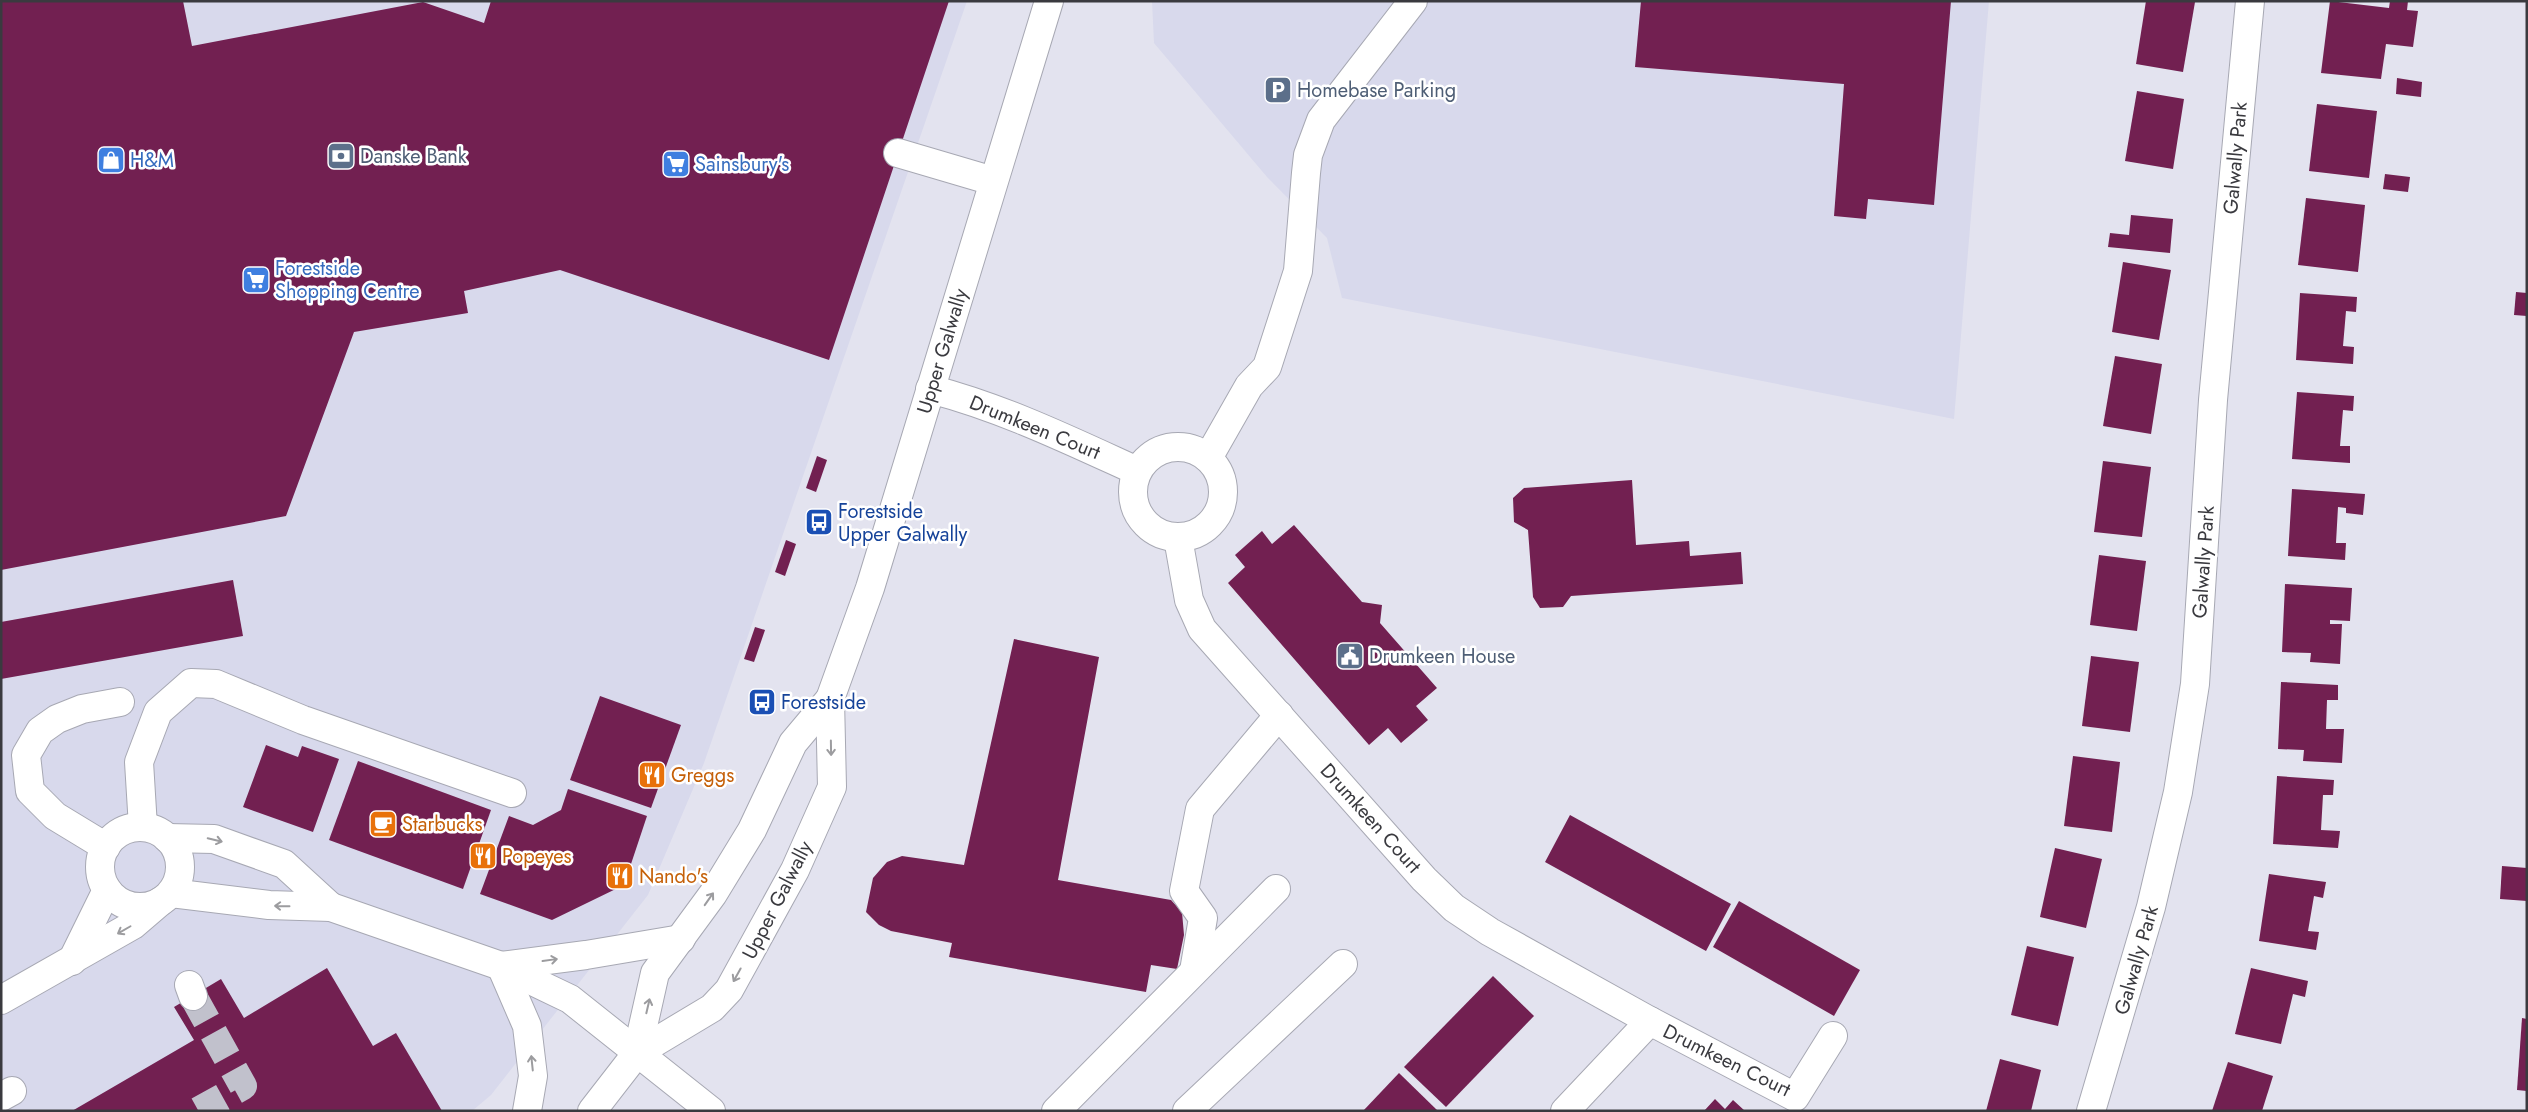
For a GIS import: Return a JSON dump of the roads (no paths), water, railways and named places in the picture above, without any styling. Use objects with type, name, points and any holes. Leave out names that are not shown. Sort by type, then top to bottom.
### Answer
[{"type":"street","name":"Upper Galwally","points":[[637,1053],[655,973],[713,894],[752,830],[793,743],[830,699],[870,588],[1049,1]]},
{"type":"street","points":[[1208,458],[1218,437],[1249,386],[1267,367],[1298,271],[1307,164],[1321,120],[1413,1]]},
{"type":"street","name":"Galwally Park","points":[[2091,1111],[2151,907],[2178,792],[2194,684],[2213,400],[2250,1]]},
{"type":"street","points":[[898,153],[993,181]]},
{"type":"street","name":"Drumkeen Court","points":[[930,389],[978,402],[1021,418],[1138,471]]},
{"type":"street","points":[[1170,447],[1184,447],[1197,450],[1208,458],[1217,469],[1222,481],[1223,495],[1220,508],[1214,520],[1192,535],[1178,538],[1163,535],[1149,527],[1139,516],[1133,501],[1133,486],[1138,471],[1146,460],[1157,452],[1170,447]]},
{"type":"street","name":"Drumkeen Court","points":[[1178,538],[1189,600],[1202,629],[1424,878],[1454,908],[1490,932],[1650,1021],[1795,1097],[1833,1036]]},
{"type":"street","points":[[1,1000],[133,925],[166,896],[177,883],[180,861],[175,848],[155,832],[140,762],[158,712],[191,683],[216,684],[303,720],[512,793]]},
{"type":"street","name":"Upper Galwally","points":[[592,1111],[637,1053],[712,1008],[729,990],[790,879],[832,787],[830,699]]},
{"type":"street","points":[[106,847],[55,816],[30,790],[26,754],[40,731],[57,719],[82,709],[120,702]]},
{"type":"street","points":[[1194,971],[1203,918],[1184,891],[1200,809],[1279,715]]},
{"type":"street","points":[[331,906],[284,864],[214,839],[155,832],[121,832],[106,847],[101,857],[100,868],[107,890],[116,899],[132,906],[151,906],[166,896],[269,905],[331,906],[501,966],[570,999],[711,1111]]},
{"type":"street","points":[[1056,1111],[1276,889]]},
{"type":"street","points":[[72,961],[107,890]]},
{"type":"street","points":[[501,966],[586,955],[681,938]]},
{"type":"street","points":[[1188,1111],[1343,964]]},
{"type":"street","points":[[501,966],[527,1026],[533,1076],[527,1111]]},
{"type":"street","name":"Drumkeen Court","points":[[1565,1111],[1650,1021]]},
{"type":"tunnel","points":[[193,996],[243,1086],[198,1111]]},
{"type":"place","name":"Homebase Parking","points":[[1278,90]]},
{"type":"place","name":"Danske Bank","points":[[341,156]]},
{"type":"place","name":"H&M","points":[[111,160]]},
{"type":"place","name":"Sainsbury's","points":[[676,164]]},
{"type":"place","name":"Forestside Shopping Centre","points":[[256,280]]},
{"type":"place","name":"Forestside Upper Galwally","points":[[819,522]]},
{"type":"place","name":"Drumkeen House","points":[[1350,656]]},
{"type":"place","name":"Forestside","points":[[762,702]]},
{"type":"place","name":"Greggs","points":[[652,775]]},
{"type":"place","name":"Starbucks","points":[[383,824]]},
{"type":"place","name":"Popeyes","points":[[483,856]]},
{"type":"place","name":"Nando's","points":[[620,876]]}]
